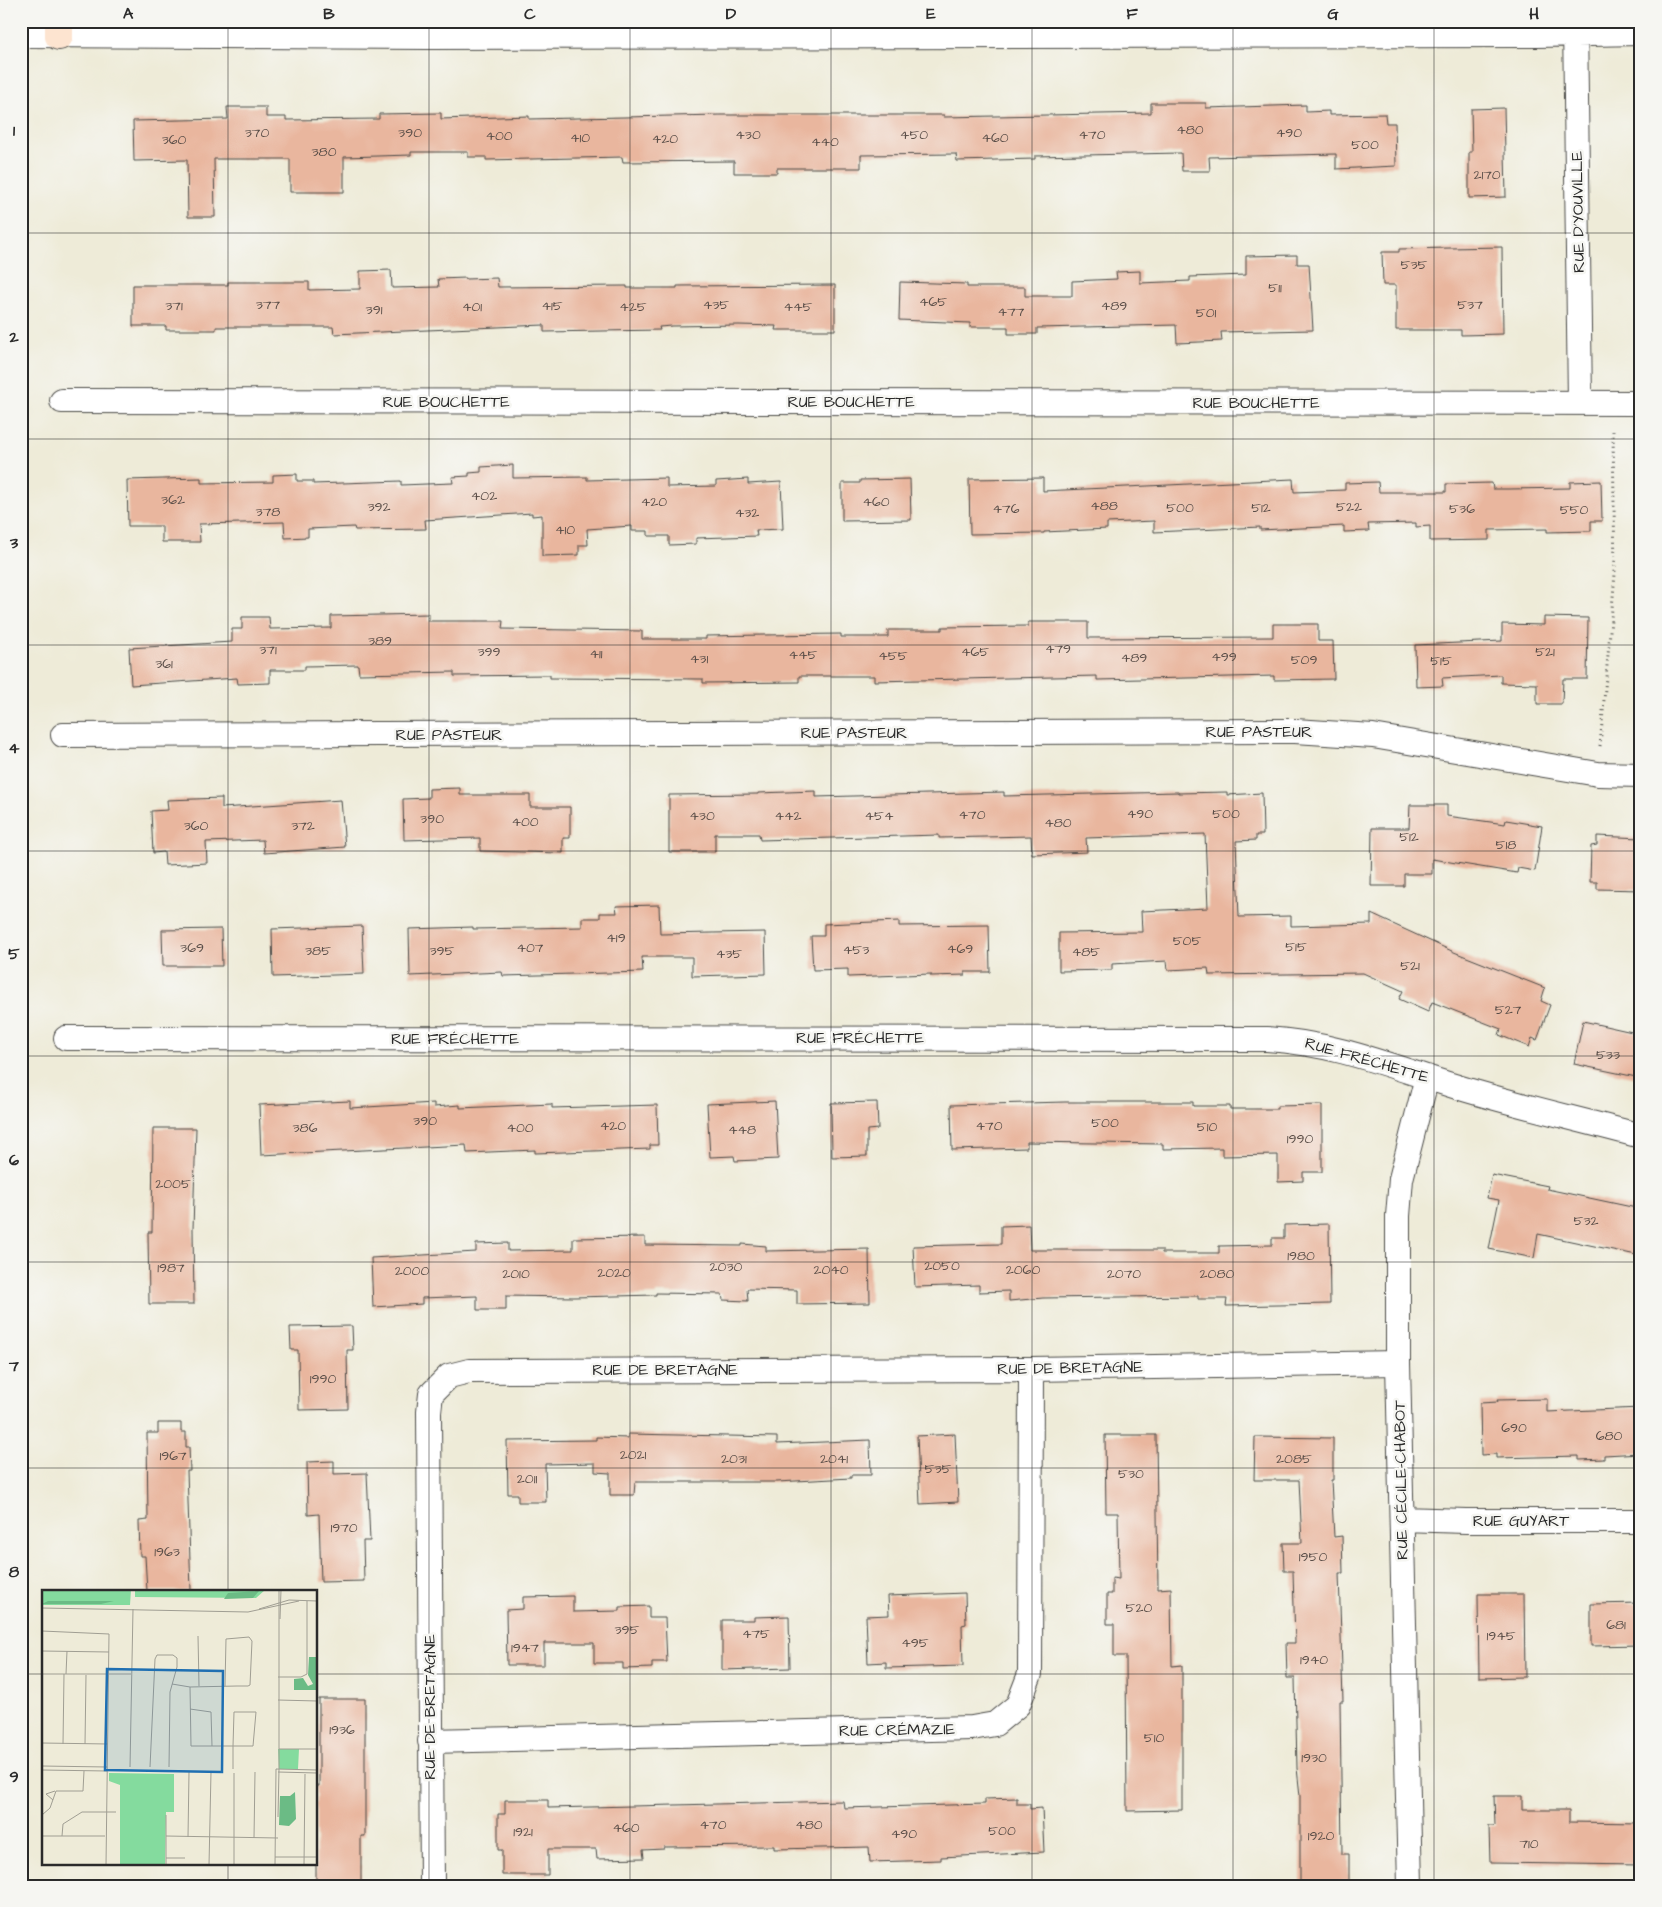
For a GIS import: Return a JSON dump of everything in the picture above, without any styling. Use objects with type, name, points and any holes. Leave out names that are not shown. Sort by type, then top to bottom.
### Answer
[{"type":"street","points":[[21,35],[59,28],[1575,28],[1641,33]]},
{"type":"street","name":"RUE D'YOUVILLE","points":[[1575,28],[1580,403]]},
{"type":"street","name":"RUE BOUCHETTE","points":[[62,401],[1641,403]]},
{"type":"street","name":"RUE PASTEUR","points":[[63,735],[1295,731],[1334,732],[1409,741],[1598,774],[1641,775]]},
{"type":"street","name":"RUE FRÉCHETTE","points":[[66,1038],[1267,1038],[1297,1040],[1332,1048],[1454,1086],[1641,1136]]},
{"type":"street","name":"RUE CÉCILE-CHABOT","points":[[1410,1886],[1398,1362],[1398,1216],[1401,1179],[1427,1077]]},
{"type":"street","name":"RUE DE BRETAGNE","points":[[432,1886],[429,1412],[431,1394],[449,1376],[469,1371],[1031,1369],[1398,1362]]},
{"type":"street","name":"RUE CRÉMAZIE","points":[[430,1741],[972,1728],[995,1724],[1018,1705],[1030,1674],[1031,1369]]},
{"type":"street","name":"RUE GUYART","points":[[1402,1519],[1641,1521]]},
{"type":"path","points":[[1598,774],[1615,574],[1612,403]]},
{"type":"building","points":[[1151,103],[1206,103],[1206,108],[1306,105],[1306,112],[1329,111],[1329,115],[1385,114],[1386,123],[1395,123],[1396,166],[1336,169],[1336,154],[1209,157],[1210,171],[1182,171],[1181,153],[1035,156],[1035,159],[957,161],[956,154],[861,155],[861,168],[777,168],[777,173],[734,173],[734,161],[623,162],[622,157],[486,160],[486,157],[468,157],[468,152],[411,152],[411,155],[344,157],[344,192],[290,192],[290,159],[214,159],[215,217],[188,217],[187,160],[134,161],[133,121],[228,119],[227,107],[266,107],[266,117],[286,117],[286,120],[379,119],[379,114],[441,113],[441,119],[529,116],[529,119],[720,115],[944,115],[944,117],[1151,113]]},
{"type":"building","points":[[1504,108],[1506,197],[1469,198],[1469,152],[1472,152],[1471,109]]},
{"type":"building","points":[[1502,247],[1503,334],[1461,335],[1461,330],[1396,330],[1396,285],[1383,285],[1382,252],[1399,252],[1399,249]]},
{"type":"building","points":[[1297,255],[1297,264],[1309,264],[1313,330],[1221,332],[1222,341],[1177,343],[1176,325],[1037,328],[1037,334],[1008,334],[1008,327],[970,327],[970,323],[899,320],[900,282],[967,284],[967,287],[1025,287],[1025,296],[1072,296],[1072,281],[1117,279],[1116,272],[1140,271],[1140,283],[1190,281],[1190,277],[1246,275],[1246,256]]},
{"type":"building","points":[[391,270],[392,288],[439,287],[438,279],[466,278],[497,278],[498,287],[627,286],[627,288],[677,288],[677,286],[835,285],[835,330],[775,330],[776,326],[739,325],[672,326],[659,327],[660,330],[544,332],[544,325],[334,334],[333,327],[216,327],[216,330],[166,330],[166,326],[133,326],[133,285],[228,285],[228,282],[309,282],[309,290],[360,289],[360,271]]},
{"type":"building","points":[[513,465],[513,478],[587,477],[587,480],[667,478],[667,487],[716,486],[716,481],[748,479],[748,484],[781,482],[783,529],[756,530],[757,536],[696,538],[696,544],[669,545],[669,536],[648,536],[648,531],[632,531],[632,526],[587,529],[588,545],[579,545],[579,555],[542,556],[542,515],[532,516],[532,513],[425,520],[426,529],[355,530],[354,527],[308,529],[308,537],[285,538],[284,522],[199,524],[200,542],[162,542],[162,526],[128,526],[127,480],[201,478],[201,483],[273,482],[273,475],[297,474],[297,481],[313,481],[313,484],[401,481],[401,485],[453,483],[452,477],[469,476],[469,473],[481,472],[481,467]]},
{"type":"building","points":[[1043,478],[1043,491],[1293,479],[1294,492],[1345,490],[1345,483],[1378,482],[1379,492],[1446,492],[1446,484],[1492,483],[1493,489],[1570,488],[1570,482],[1601,481],[1602,521],[1591,521],[1591,531],[1547,532],[1547,529],[1489,530],[1489,540],[1430,541],[1430,526],[1416,527],[1416,523],[1368,524],[1369,531],[1344,532],[1344,526],[1260,530],[1260,527],[1154,532],[1154,521],[1107,523],[1107,529],[1044,533],[970,534],[969,479]]},
{"type":"building","points":[[910,479],[911,520],[842,521],[842,483],[860,483],[860,480]]},
{"type":"building","points":[[429,614],[429,621],[503,621],[502,629],[642,631],[642,639],[706,639],[706,636],[841,634],[841,637],[888,637],[888,630],[942,630],[942,627],[1028,626],[1028,622],[1088,622],[1088,638],[1273,637],[1273,624],[1318,624],[1318,641],[1333,641],[1334,679],[1274,680],[1274,676],[1097,680],[1097,676],[874,681],[874,676],[799,676],[799,682],[703,683],[703,679],[550,678],[550,675],[454,676],[454,672],[359,674],[358,665],[305,666],[305,670],[270,670],[270,683],[238,684],[237,678],[131,685],[129,648],[232,642],[232,629],[242,629],[242,617],[269,617],[270,629],[331,628],[331,616]]},
{"type":"building","points":[[1544,617],[1588,618],[1587,679],[1563,679],[1562,704],[1537,704],[1537,684],[1501,683],[1501,675],[1442,678],[1443,686],[1416,687],[1415,645],[1502,641],[1502,624],[1544,625]]},
{"type":"building","points":[[460,788],[460,795],[530,795],[530,807],[570,807],[570,838],[563,838],[563,853],[480,851],[480,838],[404,840],[403,799],[429,798],[429,789]]},
{"type":"building","points":[[816,791],[816,797],[1004,792],[1004,796],[1178,792],[1227,792],[1227,795],[1262,793],[1263,835],[1256,835],[1256,840],[1236,841],[1239,917],[1291,916],[1291,926],[1371,924],[1371,914],[1454,952],[1545,988],[1541,1001],[1550,1005],[1537,1040],[1532,1038],[1529,1047],[1499,1035],[1501,1029],[1432,1002],[1428,1012],[1399,999],[1403,991],[1363,973],[1209,975],[1208,968],[1168,970],[1167,961],[1112,964],[1112,970],[1059,971],[1059,933],[1142,932],[1141,911],[1208,908],[1205,834],[1086,838],[1087,852],[1032,854],[1031,836],[939,838],[939,835],[760,840],[759,834],[715,834],[715,852],[669,852],[669,795]]},
{"type":"building","points":[[222,798],[222,808],[341,800],[345,847],[264,853],[263,840],[206,842],[207,863],[165,865],[164,852],[153,853],[151,811],[168,810],[167,800]]},
{"type":"building","points":[[1410,805],[1447,805],[1447,816],[1505,824],[1506,820],[1542,826],[1535,871],[1518,868],[1517,873],[1432,859],[1432,874],[1404,874],[1404,886],[1371,886],[1372,828],[1409,828]]},
{"type":"building","points":[[1597,836],[1641,838],[1641,890],[1597,889],[1597,882],[1590,882],[1591,846],[1597,845]]},
{"type":"building","points":[[659,905],[660,934],[765,932],[766,974],[692,976],[692,957],[642,957],[643,972],[503,976],[502,972],[410,976],[409,929],[582,927],[582,918],[600,918],[600,913],[617,913],[616,906]]},
{"type":"building","points":[[899,921],[899,926],[989,925],[990,972],[965,972],[965,975],[931,976],[931,974],[848,977],[848,969],[813,970],[811,936],[824,936],[824,924]]},
{"type":"building","points":[[362,926],[364,974],[273,977],[272,929]]},
{"type":"building","points":[[221,929],[222,966],[163,966],[162,930]]},
{"type":"building","points":[[1583,1021],[1641,1034],[1641,1078],[1574,1064]]},
{"type":"building","points":[[350,1101],[350,1108],[434,1103],[434,1107],[460,1105],[460,1108],[552,1104],[552,1108],[657,1105],[658,1145],[650,1145],[650,1149],[535,1153],[535,1150],[467,1153],[466,1145],[261,1155],[259,1105]]},
{"type":"building","points":[[775,1101],[778,1159],[735,1161],[734,1156],[710,1157],[707,1104]]},
{"type":"building","points":[[877,1102],[878,1129],[867,1130],[867,1156],[832,1157],[831,1103]]},
{"type":"building","points":[[1065,1102],[1193,1102],[1193,1106],[1230,1106],[1230,1109],[1277,1109],[1277,1106],[1322,1105],[1322,1172],[1303,1172],[1303,1181],[1278,1182],[1278,1155],[1222,1156],[1222,1148],[1163,1149],[1163,1144],[1027,1142],[1027,1148],[952,1150],[951,1105]]},
{"type":"building","points":[[153,1128],[196,1128],[193,1229],[194,1304],[149,1304],[148,1232],[152,1232]]},
{"type":"building","points":[[1492,1175],[1548,1186],[1547,1189],[1641,1209],[1641,1256],[1538,1234],[1534,1258],[1489,1249],[1499,1200],[1487,1198]]},
{"type":"building","points":[[1329,1224],[1330,1304],[1226,1306],[1227,1299],[1198,1299],[1198,1296],[1043,1298],[1009,1301],[1009,1291],[979,1292],[979,1285],[915,1287],[913,1246],[1001,1244],[1001,1226],[1029,1225],[1030,1250],[1162,1250],[1162,1253],[1219,1253],[1219,1246],[1272,1245],[1272,1238],[1284,1238],[1284,1225]]},
{"type":"building","points":[[645,1237],[645,1245],[742,1246],[742,1244],[766,1246],[766,1251],[869,1249],[870,1303],[797,1304],[797,1290],[747,1289],[748,1301],[723,1300],[722,1294],[656,1293],[656,1295],[574,1297],[506,1296],[506,1310],[477,1310],[477,1296],[422,1298],[422,1304],[373,1307],[371,1258],[476,1252],[476,1244],[508,1243],[508,1251],[573,1250],[573,1238]]},
{"type":"building","points":[[352,1326],[353,1350],[347,1350],[348,1409],[299,1410],[298,1350],[291,1350],[290,1327]]},
{"type":"building","points":[[1547,1399],[1547,1412],[1641,1408],[1641,1453],[1604,1455],[1604,1459],[1579,1460],[1579,1456],[1496,1458],[1496,1454],[1481,1455],[1480,1403],[1498,1402],[1497,1400]]},
{"type":"building","points":[[158,1423],[181,1423],[181,1432],[186,1432],[186,1447],[189,1447],[190,1471],[187,1471],[191,1590],[147,1590],[145,1556],[140,1556],[139,1521],[148,1520],[147,1433],[158,1433]]},
{"type":"building","points":[[628,1434],[777,1437],[777,1444],[870,1440],[871,1475],[851,1475],[851,1478],[777,1482],[635,1482],[634,1495],[610,1495],[610,1473],[595,1472],[595,1463],[545,1464],[546,1502],[518,1502],[518,1494],[508,1494],[507,1441],[596,1440],[596,1437],[628,1438]]},
{"type":"building","points":[[955,1434],[958,1502],[920,1504],[917,1436]]},
{"type":"building","points":[[1105,1435],[1156,1435],[1158,1589],[1171,1588],[1172,1666],[1182,1665],[1182,1810],[1127,1811],[1126,1656],[1114,1656],[1114,1624],[1107,1624],[1107,1594],[1112,1594],[1112,1578],[1119,1579],[1118,1513],[1106,1513]]},
{"type":"building","points":[[1255,1437],[1333,1438],[1333,1480],[1331,1480],[1334,1537],[1342,1536],[1343,1573],[1339,1573],[1343,1701],[1340,1701],[1342,1854],[1349,1854],[1349,1882],[1343,1881],[1343,1886],[1300,1886],[1300,1796],[1297,1768],[1295,1678],[1287,1678],[1286,1643],[1295,1643],[1293,1571],[1284,1571],[1283,1543],[1302,1543],[1299,1480],[1254,1480]]},
{"type":"building","points":[[334,1461],[334,1474],[367,1473],[370,1541],[363,1541],[364,1581],[321,1582],[319,1514],[308,1515],[307,1462]]},
{"type":"building","points":[[965,1593],[966,1624],[962,1625],[963,1666],[886,1668],[886,1662],[868,1663],[866,1616],[889,1615],[888,1596]]},
{"type":"building","points":[[1478,1594],[1524,1594],[1525,1677],[1479,1678]]},
{"type":"building","points":[[573,1596],[573,1612],[620,1611],[620,1607],[649,1606],[649,1618],[665,1618],[667,1662],[652,1662],[652,1668],[623,1669],[623,1663],[594,1663],[594,1643],[544,1643],[544,1665],[507,1665],[506,1610],[523,1609],[523,1597]]},
{"type":"building","points":[[1641,1603],[1641,1645],[1591,1646],[1591,1604]]},
{"type":"building","points":[[789,1616],[790,1668],[722,1670],[722,1620],[754,1620],[754,1617]]},
{"type":"building","points":[[319,1699],[365,1699],[365,1836],[361,1836],[361,1886],[316,1886]]},
{"type":"building","points":[[1494,1796],[1522,1796],[1522,1810],[1569,1810],[1569,1822],[1641,1823],[1641,1865],[1490,1863],[1489,1826],[1495,1826]]},
{"type":"building","points":[[1017,1798],[1017,1804],[1030,1804],[1030,1809],[1042,1808],[1044,1852],[941,1857],[941,1860],[870,1862],[869,1847],[774,1849],[774,1846],[664,1847],[664,1849],[643,1850],[644,1858],[597,1859],[596,1849],[548,1849],[548,1875],[502,1875],[502,1850],[498,1850],[498,1814],[505,1814],[505,1800],[548,1800],[548,1808],[843,1801],[844,1808],[985,1804],[985,1799]]}]
